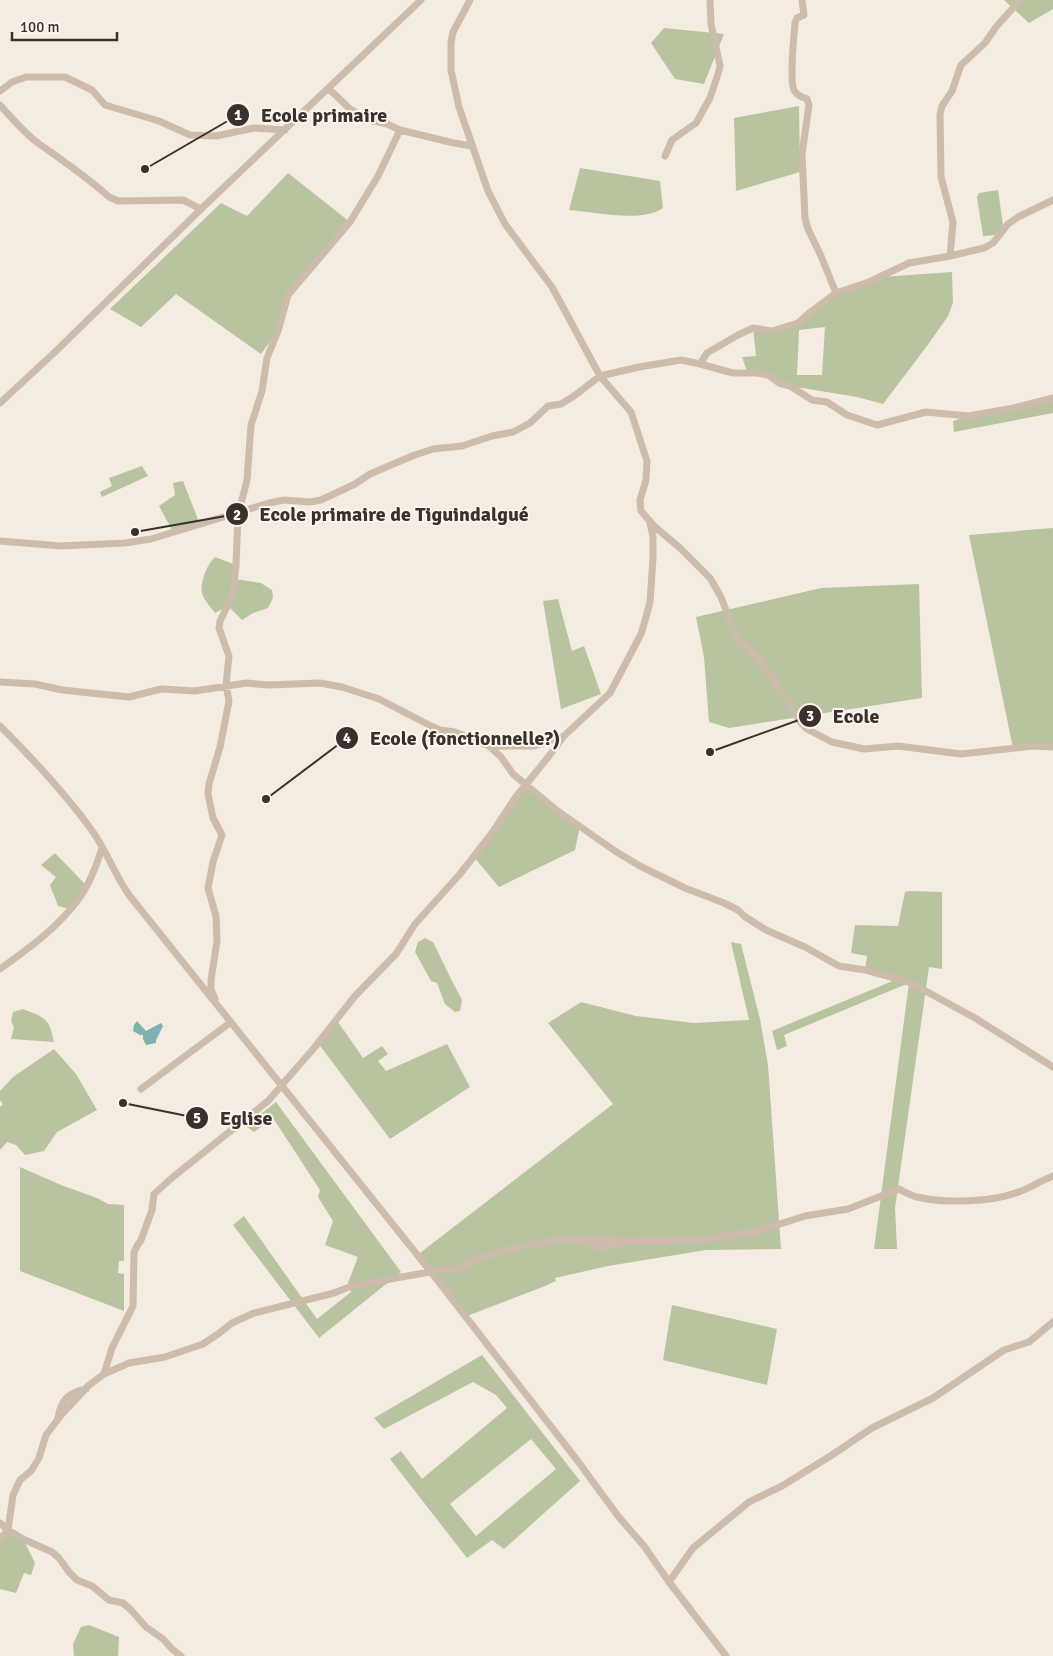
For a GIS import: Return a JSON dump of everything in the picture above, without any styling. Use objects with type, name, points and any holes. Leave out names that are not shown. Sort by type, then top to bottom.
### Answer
[{"type":"street","points":[[0,403],[421,0]]},
{"type":"street","points":[[470,0],[453,32],[450,56],[459,107],[488,190],[505,224],[556,294],[600,376],[631,412],[647,461],[646,480],[640,500],[640,511],[710,578],[722,597],[739,641],[758,659],[772,677],[801,723],[817,736],[846,746],[864,749],[898,746],[961,754],[1033,746],[1053,747]]},
{"type":"street","points":[[665,156],[672,140],[696,123],[710,98],[718,74],[720,66],[711,24],[710,0]]},
{"type":"street","points":[[802,0],[804,15],[798,18],[795,23],[792,67],[794,91],[799,96],[807,99],[809,105],[802,154],[805,218],[836,292]]},
{"type":"street","points":[[950,256],[953,222],[941,177],[940,114],[942,106],[952,91],[961,65],[985,43],[996,27],[1020,0]]},
{"type":"street","points":[[0,90],[12,82],[26,77],[65,77],[92,90],[105,105],[159,121],[190,135],[216,136],[254,128],[285,130]]},
{"type":"street","points":[[329,89],[356,114],[400,130],[472,146]]},
{"type":"street","points":[[0,105],[38,143],[50,150],[109,197],[118,201],[183,200],[201,209]]},
{"type":"street","points":[[218,1006],[211,980],[217,941],[216,916],[208,888],[213,862],[222,836],[213,818],[208,794],[227,715],[226,685],[229,656],[220,628],[222,615],[231,599],[233,591],[236,565],[236,538],[239,512],[247,480],[251,426],[262,391],[267,358],[278,331],[288,294],[350,222],[378,176],[400,130]]},
{"type":"street","points":[[700,364],[707,354],[753,328],[772,331],[798,323],[836,292],[869,282],[909,264],[984,248],[993,243],[1008,224],[1018,217],[1053,200]]},
{"type":"street","points":[[0,540],[61,546],[147,540],[269,503],[284,500],[310,502],[321,500],[355,484],[370,474],[412,456],[432,449],[462,446],[513,432],[530,423],[548,406],[561,404],[600,376],[639,366],[682,360],[726,372],[768,375],[779,383],[790,386],[812,400],[827,402],[847,415],[877,425],[926,412],[968,416],[1014,408],[1053,398]]},
{"type":"street","points":[[104,1374],[112,1348],[133,1306],[134,1252],[136,1246],[142,1240],[152,1210],[154,1194],[268,1101],[355,996],[396,954],[415,924],[460,874],[564,736],[610,693],[640,634],[650,602],[653,537],[649,520]]},
{"type":"street","points":[[0,682],[35,684],[62,690],[129,697],[161,689],[195,691],[246,682],[269,685],[320,683],[342,687],[379,699],[440,730],[455,732],[489,746],[501,757],[513,774],[555,809],[640,866],[738,910],[766,930],[805,947],[839,966],[865,970],[911,983],[975,1018],[1053,1067]]},
{"type":"street","points":[[0,726],[69,800],[102,848],[129,895],[431,1272],[577,1460],[618,1516],[644,1546],[726,1656]]},
{"type":"street","points":[[489,746],[534,746],[564,736]]},
{"type":"street","points":[[0,969],[41,939],[80,897],[97,863],[102,848]]},
{"type":"street","points":[[141,1090],[231,1022]]},
{"type":"street","points":[[1,1539],[8,1530],[13,1495],[20,1480],[31,1471],[39,1458],[46,1434],[86,1388],[104,1374],[129,1363],[165,1357],[202,1344],[232,1323],[254,1312],[334,1293],[352,1286],[446,1269],[459,1270],[473,1260],[522,1246],[558,1240],[702,1240],[758,1231],[805,1216],[848,1209],[899,1189],[915,1197],[945,1201],[998,1198],[1022,1191],[1053,1176]]},
{"type":"street","points":[[669,1582],[693,1548],[749,1502],[782,1486],[872,1428],[933,1398],[1004,1350],[1029,1342],[1053,1322]]},
{"type":"street","points":[[0,1523],[8,1530],[52,1552],[77,1580],[92,1586],[109,1600],[123,1603],[146,1627],[181,1656]]},
{"type":"green space","points":[[1004,0],[1053,0],[1053,9],[1029,23]]},
{"type":"green space","points":[[664,28],[724,34],[704,84],[675,79],[651,43]]},
{"type":"green space","points":[[799,106],[800,172],[736,191],[734,118]]},
{"type":"green space","points":[[580,168],[660,181],[663,208],[643,215],[631,216],[569,210]]},
{"type":"green space","points":[[288,173],[350,222],[288,295],[278,331],[261,354],[176,294],[141,327],[110,309],[221,203],[247,216]]},
{"type":"green space","points":[[998,190],[1003,225],[995,235],[983,236],[977,197],[979,193]]},
{"type":"green space","points":[[952,272],[953,303],[948,316],[883,404],[857,397],[790,386],[768,375],[748,374],[742,357],[756,356],[753,328],[772,331],[798,323],[832,294],[881,277]],"holes":[[[825,327],[822,375],[797,375],[799,330]]]},
{"type":"green space","points":[[1053,398],[1053,413],[954,432],[953,421],[968,416]]},
{"type":"green space","points":[[142,466],[148,476],[102,497],[100,492],[112,486],[109,478]]},
{"type":"green space","points":[[183,481],[199,522],[172,530],[159,506],[175,495],[173,483]]},
{"type":"green space","points":[[1053,528],[1053,747],[1013,748],[969,535]]},
{"type":"green space","points":[[215,557],[236,565],[235,579],[261,583],[272,590],[273,598],[268,608],[253,613],[242,620],[228,606],[215,613],[204,599],[202,584],[209,564]]},
{"type":"green space","points":[[919,584],[922,698],[729,728],[709,722],[704,657],[696,617],[821,588]]},
{"type":"green space","points":[[558,599],[572,651],[584,646],[601,694],[561,709],[543,601]]},
{"type":"green space","points":[[526,784],[580,826],[575,850],[499,887],[473,856]]},
{"type":"green space","points":[[55,853],[86,885],[69,909],[58,906],[50,885],[56,877],[41,865]]},
{"type":"green space","points":[[905,892],[942,892],[942,969],[929,967],[895,1208],[897,1249],[874,1249],[909,983],[784,1035],[787,1046],[777,1050],[772,1031],[895,980],[865,970],[867,956],[851,953],[855,925],[898,926]]},
{"type":"green space","points":[[425,938],[433,942],[462,1000],[460,1011],[455,1012],[445,1004],[437,983],[431,981],[415,952],[418,942]]},
{"type":"green space","points":[[731,942],[741,944],[760,1019],[768,1065],[781,1249],[706,1250],[608,1266],[555,1278],[556,1281],[545,1286],[467,1316],[420,1253],[613,1104],[548,1023],[581,1002],[636,1016],[694,1023],[749,1020]]},
{"type":"green space","points":[[23,1009],[36,1014],[48,1023],[54,1042],[11,1039],[14,1027],[11,1021],[13,1012]]},
{"type":"green space","points":[[336,1019],[363,1058],[382,1046],[388,1054],[378,1061],[386,1071],[447,1044],[470,1087],[390,1139],[318,1043]]},
{"type":"green space","points":[[54,1049],[76,1074],[97,1110],[57,1132],[44,1151],[25,1155],[16,1145],[7,1142],[0,1150],[0,1107],[3,1104],[0,1100],[0,1091],[13,1077]]},
{"type":"green space","points":[[276,1102],[401,1272],[319,1338],[233,1225],[244,1216],[317,1319],[351,1292],[348,1283],[358,1257],[325,1245],[333,1221],[318,1197],[320,1190],[273,1118],[254,1132],[246,1126]]},
{"type":"green space","points":[[20,1167],[108,1204],[124,1205],[124,1261],[119,1261],[118,1273],[124,1274],[124,1311],[20,1271]]},
{"type":"green space","points":[[672,1305],[777,1329],[767,1385],[663,1360]]},
{"type":"green space","points":[[482,1355],[580,1481],[504,1549],[492,1540],[467,1558],[390,1459],[401,1451],[422,1479],[507,1408],[496,1395],[473,1382],[384,1429],[374,1418]],"holes":[[[531,1439],[556,1469],[476,1536],[450,1504]]]},
{"type":"green space","points":[[8,1530],[23,1539],[35,1563],[31,1575],[24,1573],[16,1593],[0,1589],[0,1542]]},
{"type":"green space","points":[[89,1625],[119,1637],[118,1656],[74,1656],[73,1644],[81,1627]]},
{"type":"water","points":[[137,1021],[146,1031],[161,1023],[163,1026],[156,1043],[146,1045],[143,1035],[133,1031]]},
{"type":"place","name":"Ecole primaire","points":[[145,169]]},
{"type":"place","name":"Ecole primaire de Tiguindalgué","points":[[135,532]]},
{"type":"place","name":"Ecole","points":[[710,752]]},
{"type":"place","name":"Ecole (fonctionnelle?)","points":[[266,799]]},
{"type":"place","name":"Eglise","points":[[123,1103]]}]
